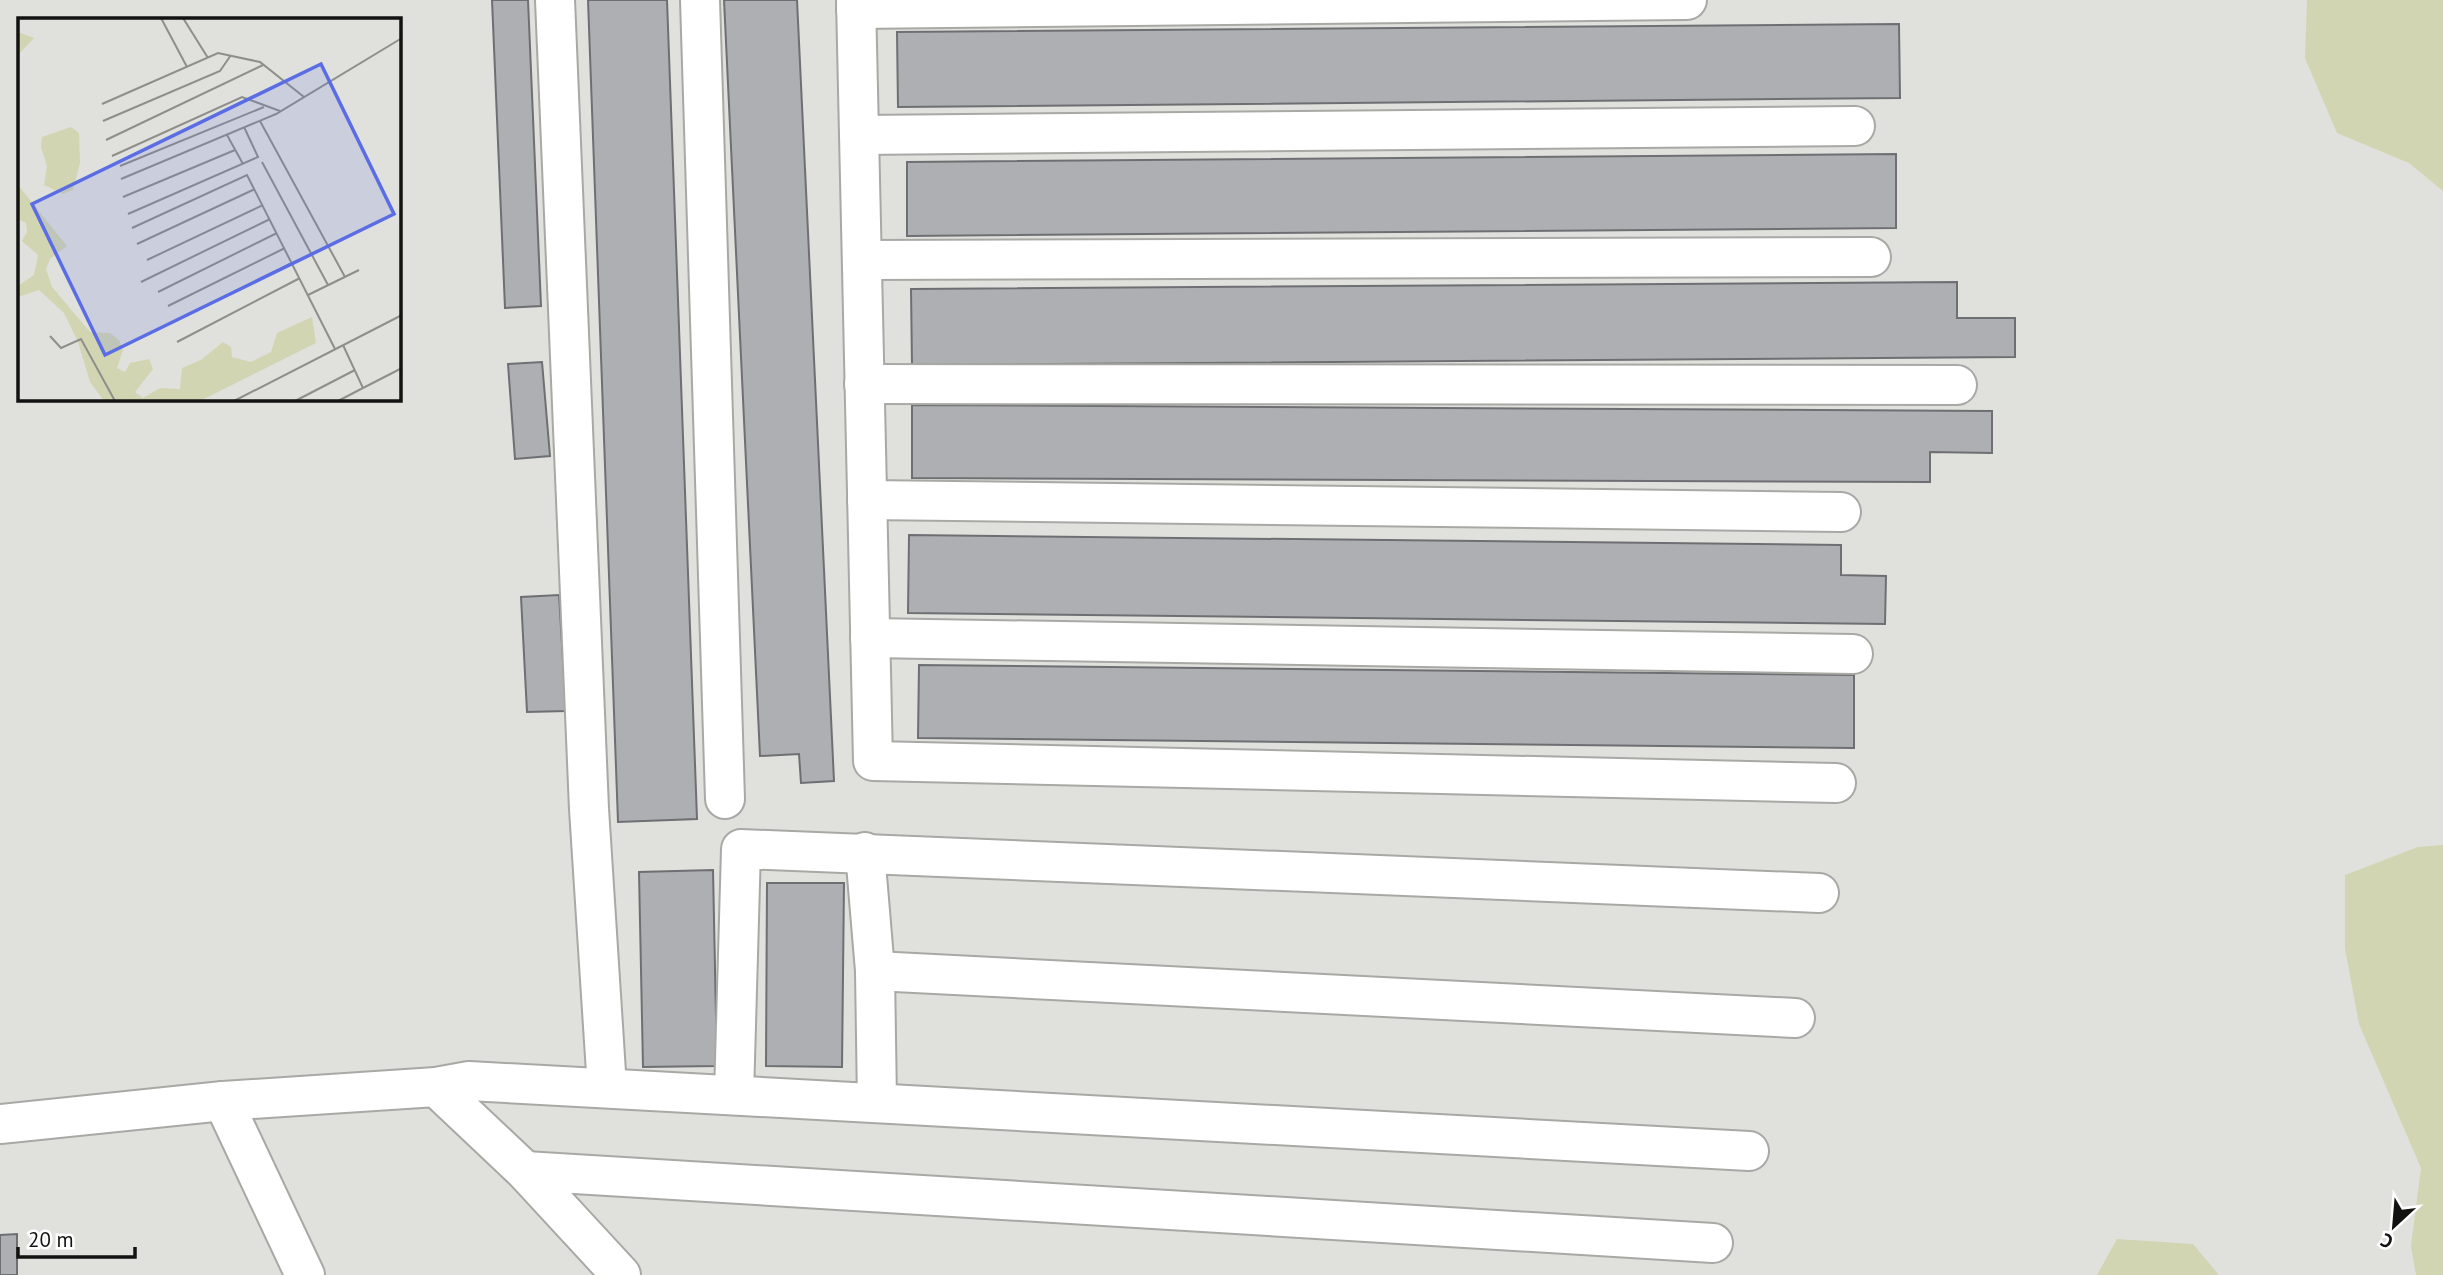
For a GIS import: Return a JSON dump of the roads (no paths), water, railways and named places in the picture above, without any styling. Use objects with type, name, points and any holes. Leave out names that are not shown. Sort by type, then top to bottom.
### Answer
[{"type":"street","points":[[555,0],[589,795],[607,1088]]},
{"type":"street","points":[[700,0],[725,799]]},
{"type":"street","points":[[1688,0],[856,4],[873,761],[1836,783]]},
{"type":"street","points":[[859,135],[1855,126]]},
{"type":"street","points":[[862,260],[1871,257]]},
{"type":"street","points":[[864,384],[1957,385]]},
{"type":"street","points":[[867,500],[1841,512]]},
{"type":"street","points":[[870,638],[1853,654]]},
{"type":"street","points":[[734,1095],[741,849],[1819,893]]},
{"type":"street","points":[[865,852],[875,971],[877,1103]]},
{"type":"street","points":[[875,971],[1795,1018]]},
{"type":"street","points":[[453,1084],[525,1171],[621,1275]]},
{"type":"street","points":[[0,1124],[223,1101],[453,1084],[607,1088],[1749,1150]]},
{"type":"street","points":[[223,1101],[305,1275]]},
{"type":"street","points":[[525,1171],[1713,1243]]}]
